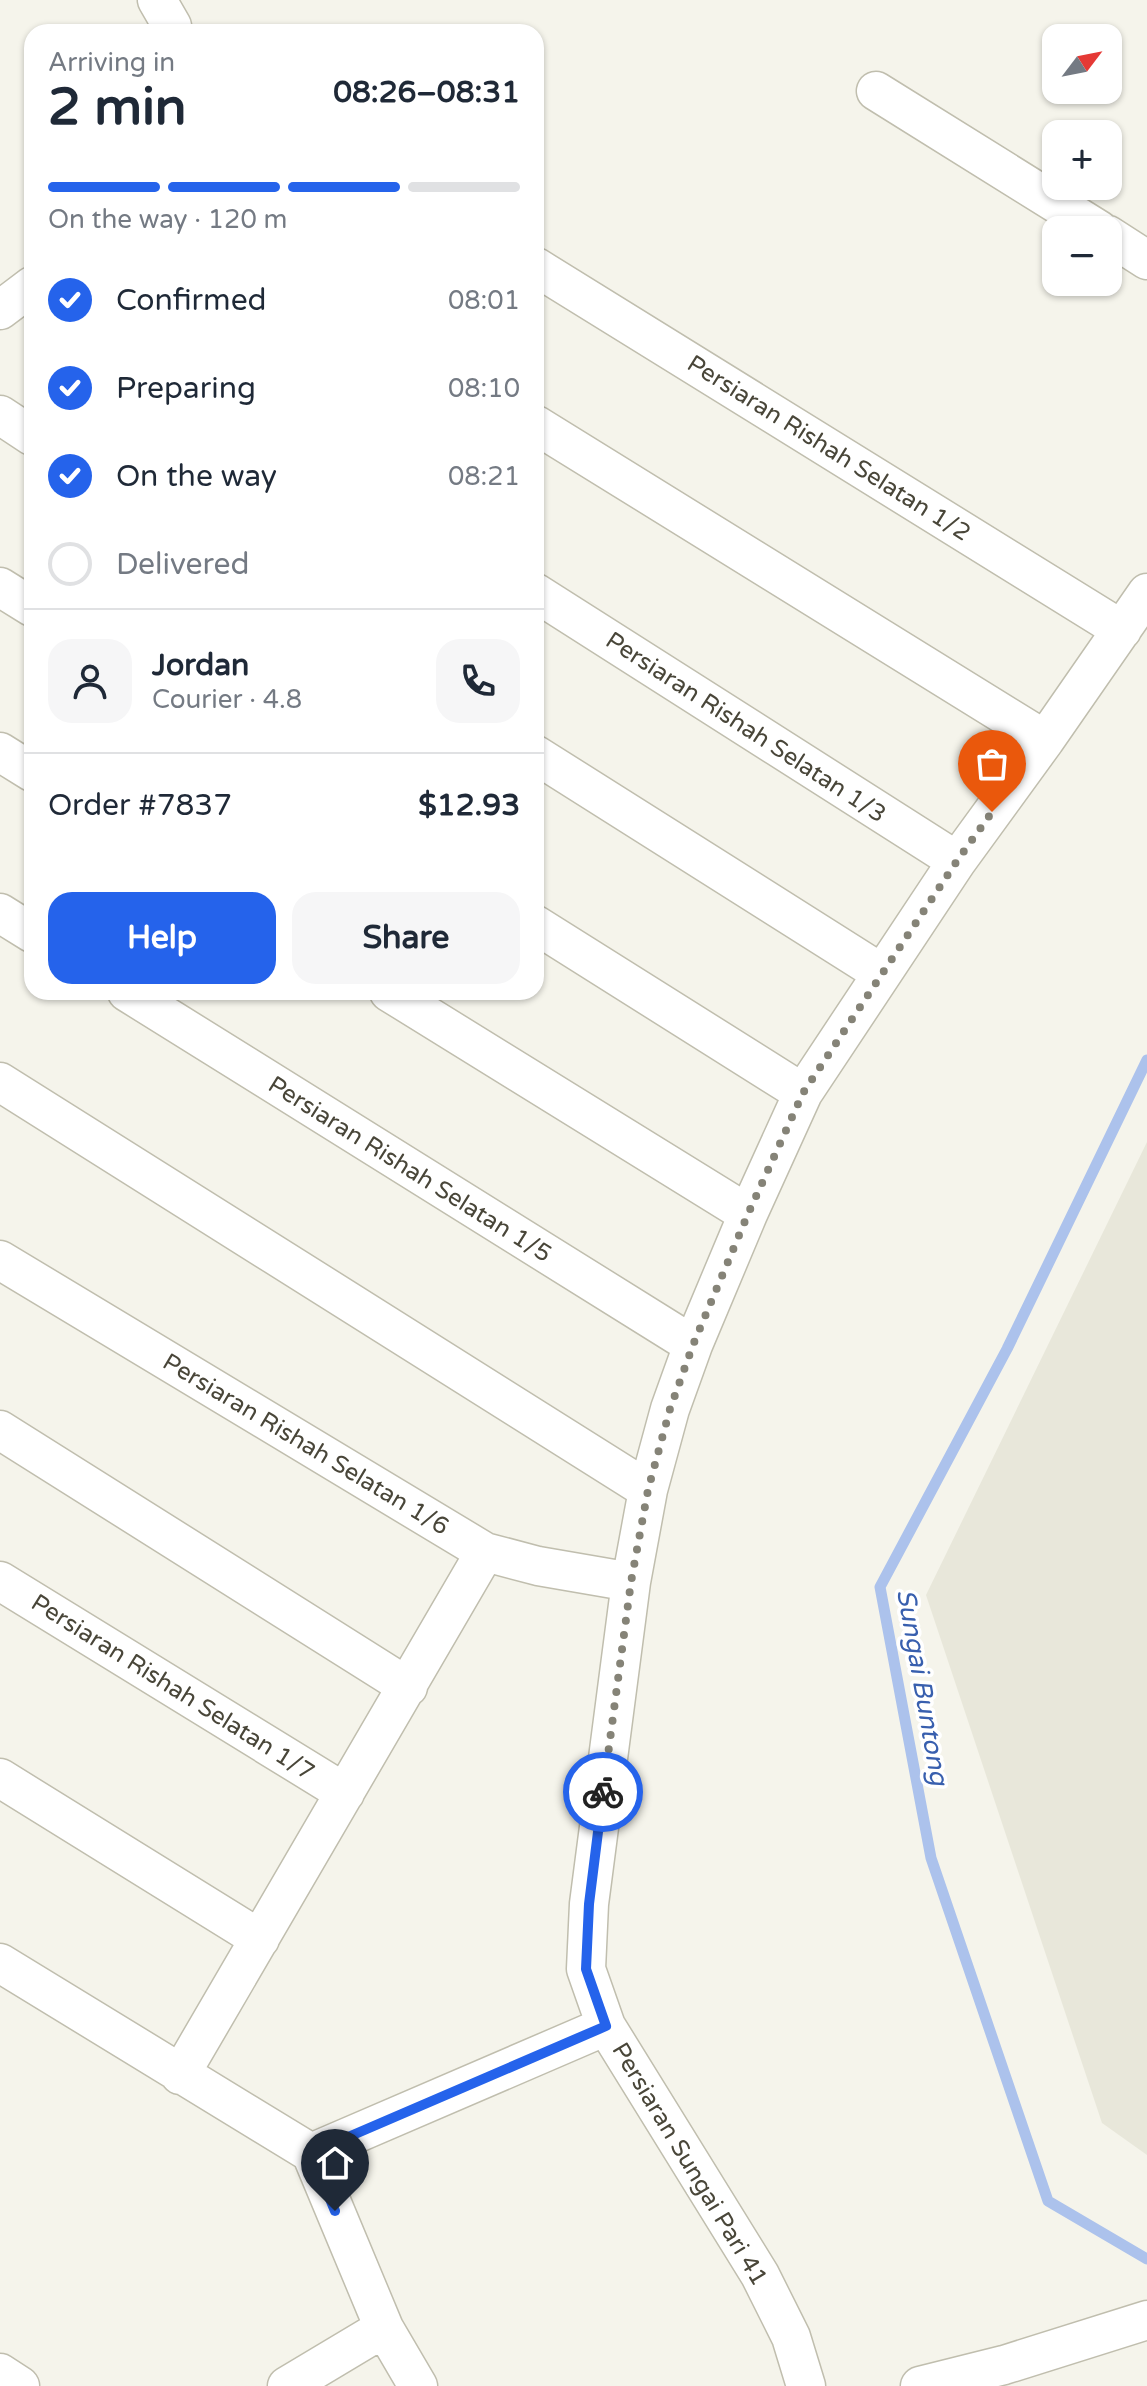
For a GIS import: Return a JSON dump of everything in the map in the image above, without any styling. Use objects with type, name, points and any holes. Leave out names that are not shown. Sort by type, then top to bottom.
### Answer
[{"type":"street","points":[[876,91],[1077,216]]},
{"type":"street","points":[[1122,244],[1147,260]]},
{"type":"street","name":"Persiaran Rishah Selatan 1/2","points":[[544,272],[1122,630]]},
{"type":"street","points":[[0,310],[24,292]]},
{"type":"street","points":[[0,415],[24,431]]},
{"type":"street","points":[[544,430],[1045,740]]},
{"type":"street","points":[[0,587],[24,602]]},
{"type":"street","name":"Persiaran Sungai Pari 41","points":[[806,2386],[791,2337],[760,2275],[606,2026],[586,1969],[589,1904],[631,1582],[648,1490],[670,1409],[693,1345],[803,1093],[957,861],[1147,593]]},
{"type":"street","name":"Persiaran Rishah Selatan 1/3","points":[[544,598],[957,861]]},
{"type":"street","points":[[0,752],[24,767]]},
{"type":"street","points":[[544,760],[881,973]]},
{"type":"street","points":[[0,913],[24,928]]},
{"type":"street","points":[[544,930],[803,1093]]},
{"type":"street","name":"Persiaran Rishah Selatan 1/5","points":[[140,1000],[693,1345]]},
{"type":"street","points":[[402,1000],[748,1214]]},
{"type":"street","points":[[0,1082],[648,1490]]},
{"type":"street","name":"Persiaran Rishah Selatan 1/6","points":[[0,1260],[485,1552],[538,1566],[631,1582]]},
{"type":"street","points":[[0,1430],[408,1687]]},
{"type":"street","points":[[180,2075],[485,1552]]},
{"type":"street","name":"Persiaran Rishah Selatan 1/7","points":[[0,1581],[345,1793]]},
{"type":"street","points":[[0,1778],[260,1939]]},
{"type":"street","points":[[0,1963],[311,2153],[384,2328],[418,2386]]},
{"type":"street","points":[[311,2153],[606,2026]]},
{"type":"street","points":[[920,2386],[1004,2365],[1146,2320]]},
{"type":"street","points":[[287,2386],[384,2328]]},
{"type":"street","points":[[0,2373],[20,2386]]},
{"type":"shaded area","points":[[1147,1142],[1147,2155],[1102,2123],[926,1595]]},
{"type":"waterway","name":"Sungai Buntong","points":[[1147,1060],[1007,1349],[880,1587],[931,1858],[1048,2201],[1147,2259]]},
{"type":"way so far","points":[[603,1792],[631,1582],[648,1490],[670,1409],[693,1345],[803,1093],[992,812]]},
{"type":"route","points":[[335,2211],[311,2153],[606,2026],[586,1969],[589,1904],[603,1792]]}]
